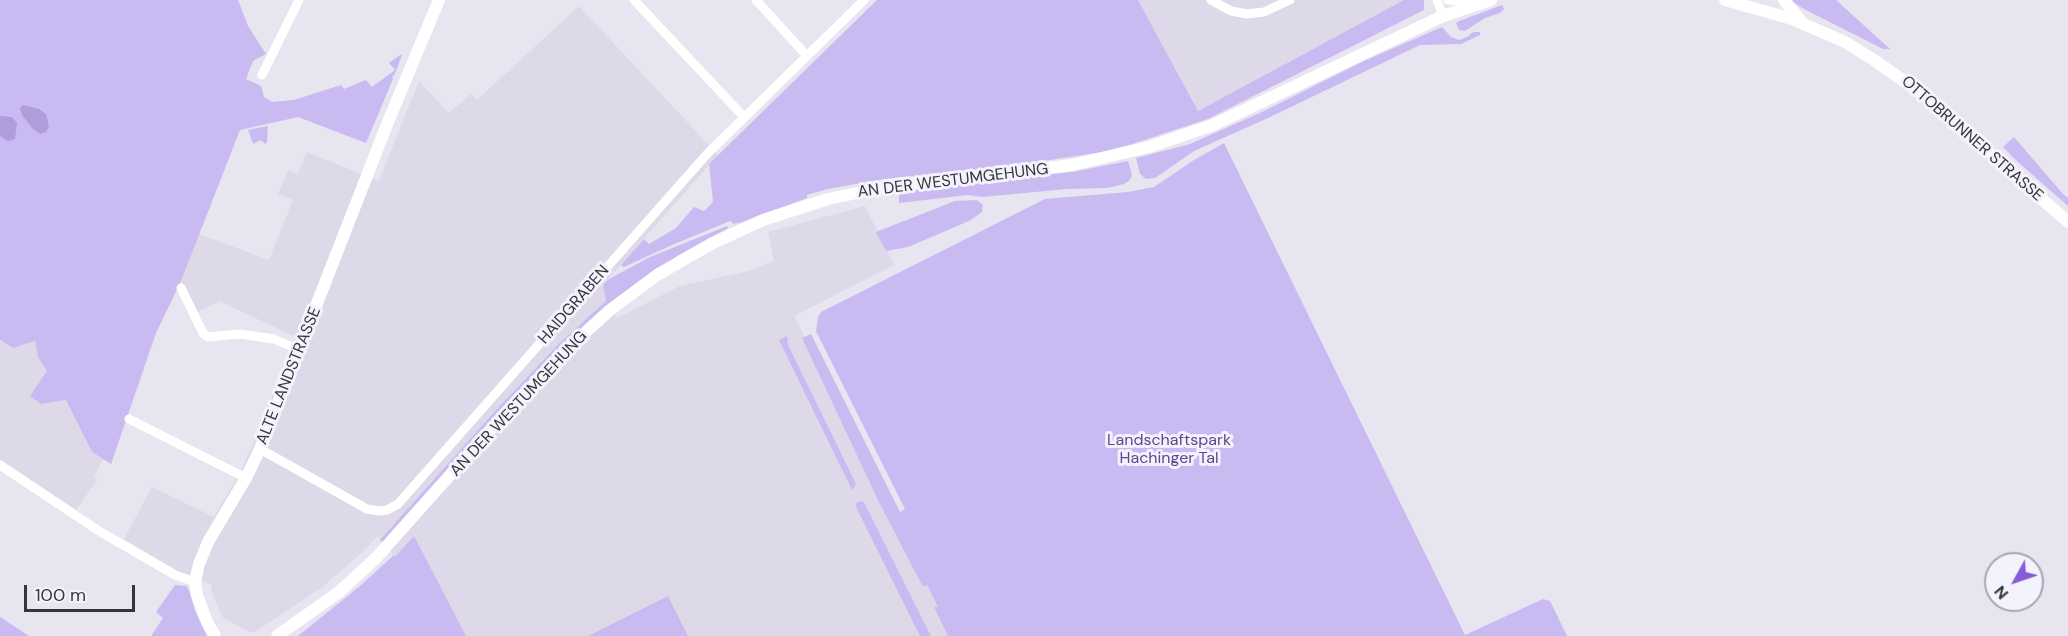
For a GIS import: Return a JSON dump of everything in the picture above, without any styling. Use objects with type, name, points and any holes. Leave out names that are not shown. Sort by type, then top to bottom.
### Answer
[{"type":"main road","name":"ALTE LANDSTRASSE","points":[[215,636],[199,603],[195,582],[203,551],[246,478],[260,449],[393,110],[439,0]]},
{"type":"main road","name":"AN DER WESTUMGEHUNG","points":[[277,636],[339,592],[376,558],[420,512],[509,409],[588,330],[657,274],[701,249],[763,220],[828,199],[885,187],[1072,165],[1149,147],[1213,125],[1443,16],[1491,0]]},
{"type":"main road","name":"OTTOBRUNNER STRASSE","points":[[1725,0],[1770,8],[1845,42],[1904,79],[1943,110],[2068,222]]},
{"type":"main road","points":[[1770,8],[1782,0],[1804,24]]},
{"type":"street","points":[[261,75],[299,0]]},
{"type":"street","points":[[634,0],[744,117]]},
{"type":"street","points":[[756,0],[807,56]]},
{"type":"street","name":"HAIDGRABEN","points":[[260,449],[367,509],[379,511],[398,504],[666,200],[744,117],[864,0]]},
{"type":"street","points":[[1211,0],[1231,11],[1247,14],[1268,11],[1290,0]]},
{"type":"street","points":[[1437,0],[1443,16]]},
{"type":"street","points":[[1448,0],[1478,4]]},
{"type":"street","points":[[181,288],[202,333],[208,337],[239,334],[274,339],[299,350]]},
{"type":"street","points":[[129,419],[246,478]]},
{"type":"street","points":[[0,465],[99,531],[175,575],[195,582]]},
{"type":"shaded area","points":[[1138,0],[1404,0],[1198,111]]},
{"type":"shaded area","points":[[579,6],[718,155],[603,285],[606,301],[617,318],[680,286],[749,271],[774,261],[768,232],[865,206],[894,265],[794,316],[953,636],[688,636],[668,596],[588,636],[458,636],[400,578],[395,557],[377,536],[366,549],[321,588],[255,632],[250,632],[223,618],[213,596],[211,584],[178,571],[124,539],[152,487],[214,517],[240,473],[296,337],[219,301],[196,313],[181,281],[199,234],[269,260],[293,200],[278,194],[288,170],[298,174],[307,152],[379,181],[419,81],[449,113],[471,94],[477,100]]},
{"type":"shaded area","points":[[23,105],[39,109],[46,114],[49,126],[46,132],[40,134],[32,128],[22,115],[20,108]]},
{"type":"shaded area","points":[[0,116],[12,117],[17,123],[15,139],[8,141],[0,136]]},
{"type":"shaded area","points":[[0,340],[13,348],[35,341],[38,357],[47,371],[41,404],[66,400],[92,452],[103,459],[94,477],[97,480],[76,510],[0,459]]},
{"type":"green space","points":[[0,0],[238,0],[248,26],[266,54],[253,61],[246,79],[261,86],[264,97],[272,102],[294,100],[341,85],[344,89],[366,80],[372,87],[395,70],[389,63],[402,55],[366,143],[298,117],[240,130],[181,281],[156,333],[111,464],[92,452],[66,400],[41,404],[30,396],[47,371],[38,357],[35,341],[13,348],[0,340]]},
{"type":"green space","points":[[877,0],[1138,0],[1198,111],[1404,0],[1424,0],[1424,10],[1208,119],[1132,144],[1102,152],[1017,165],[884,179],[827,189],[742,222],[734,224],[730,221],[624,267],[621,265],[644,239],[649,244],[676,228],[694,207],[704,211],[713,202],[709,164]]},
{"type":"green space","points":[[1791,0],[1836,0],[1890,49],[1883,49],[1802,8]]},
{"type":"green space","points":[[1502,5],[1504,9],[1500,13],[1485,18],[1465,31],[1459,30],[1456,23],[1459,21]]},
{"type":"green space","points":[[1442,27],[1451,37],[1459,40],[1473,32],[1480,32],[1480,35],[1461,44],[1420,45],[1194,151],[1155,178],[1146,179],[1140,174],[1136,158],[1190,144],[1262,112],[1364,61]]},
{"type":"green space","points":[[268,126],[267,142],[265,144],[261,140],[253,144],[248,130]]},
{"type":"green space","points":[[2014,137],[2068,198],[2068,206],[2003,147]]},
{"type":"green space","name":"Landschaftspark Hachinger Tal","points":[[1224,143],[1465,635],[1543,599],[1550,601],[1567,636],[948,636],[934,607],[938,607],[927,585],[923,586],[914,570],[877,498],[802,338],[811,334],[900,512],[905,509],[816,331],[821,312],[1045,199],[1128,192],[1154,187]]},
{"type":"green space","points":[[1128,161],[1132,174],[1130,180],[1124,184],[1107,188],[1067,189],[982,197],[968,195],[899,203],[899,191],[1072,172]]},
{"type":"green space","points":[[977,200],[983,205],[982,212],[969,221],[908,247],[886,251],[876,232],[955,201]]},
{"type":"green space","points":[[727,226],[728,228],[677,256],[633,287],[384,544],[380,540],[497,409],[561,342],[606,301],[603,285],[609,279],[650,257]]},
{"type":"green space","points":[[787,336],[788,345],[856,484],[852,490],[779,340]]},
{"type":"green space","points":[[864,502],[931,636],[920,636],[856,507],[856,503]]},
{"type":"green space","points":[[414,536],[466,636],[298,636],[394,555],[395,557]]},
{"type":"green space","points":[[175,585],[186,586],[189,590],[195,611],[207,636],[151,636],[163,618],[156,612]]},
{"type":"green space","points":[[668,596],[688,636],[588,636]]},
{"type":"green space","points":[[0,617],[29,636],[0,636]]}]
